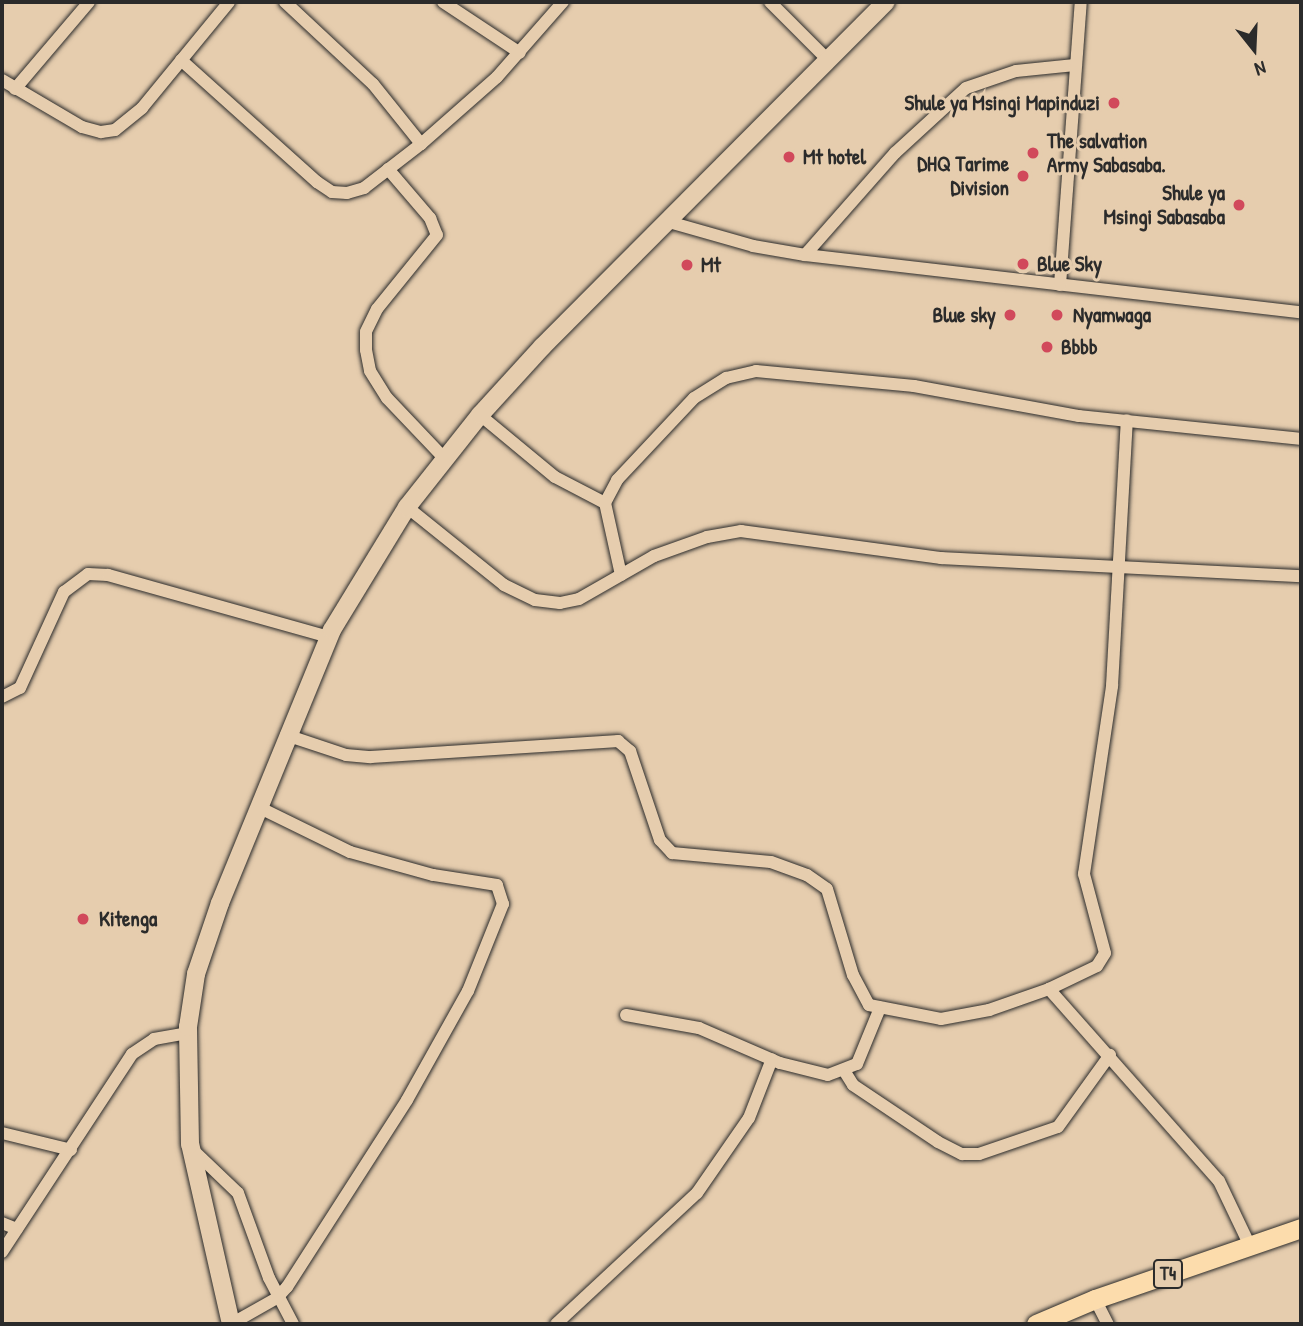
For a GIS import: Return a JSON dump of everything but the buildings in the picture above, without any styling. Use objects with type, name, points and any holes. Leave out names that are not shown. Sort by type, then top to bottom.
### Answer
[{"type":"highway","name":"T4","points":[[1036,1324],[1095,1299],[1301,1228]]},
{"type":"main road","points":[[231,1324],[190,1144],[188,1033],[196,974],[286,735],[328,637],[407,507],[481,415],[542,347],[886,2]]},
{"type":"street","points":[[15,89],[89,2]]},
{"type":"street","points":[[2,80],[82,127],[101,132],[115,130],[142,108],[229,2]]},
{"type":"street","points":[[285,2],[373,84],[421,144]]},
{"type":"street","points":[[443,2],[520,53]]},
{"type":"street","points":[[181,60],[332,192],[364,188],[421,144],[520,53],[563,2]]},
{"type":"street","points":[[770,2],[829,61]]},
{"type":"street","points":[[1060,285],[1081,2]]},
{"type":"street","points":[[805,255],[895,153],[965,88],[1016,71],[1075,65]]},
{"type":"street","points":[[387,169],[430,218],[437,235],[431,248],[377,309],[366,332],[370,371],[408,423],[444,458]]},
{"type":"street","points":[[669,222],[754,246],[805,255],[1301,312]]},
{"type":"street","points":[[621,575],[605,503],[617,480],[694,398],[726,378],[756,372],[914,386],[1079,416],[1301,439]]},
{"type":"street","points":[[481,415],[555,477],[605,503]]},
{"type":"street","points":[[286,735],[346,755],[371,757],[618,741],[630,751],[660,840],[672,853],[771,862],[807,875],[827,889],[859,994],[869,1005],[910,1010],[941,1019],[989,1010],[1049,989],[1097,966],[1105,953],[1084,874],[1112,686],[1127,420]]},
{"type":"street","points":[[407,507],[503,585],[535,600],[560,603],[579,600],[654,556],[707,537],[741,531],[941,558],[1119,564],[1301,576]]},
{"type":"street","points":[[2,697],[20,688],[64,592],[88,574],[108,575],[328,637]]},
{"type":"street","points":[[231,1324],[278,1298],[407,1100],[468,991],[496,929],[503,895],[497,885],[433,875],[350,852],[260,808]]},
{"type":"street","points":[[1049,989],[1219,1181],[1250,1246]]},
{"type":"street","points":[[626,1015],[699,1028],[808,1072],[845,1072],[866,1052],[880,1008]]},
{"type":"street","points":[[2,1252],[138,1048],[154,1039],[188,1033]]},
{"type":"street","points":[[845,1072],[853,1085],[938,1142],[962,1154],[979,1154],[1058,1127],[1110,1055]]},
{"type":"street","points":[[556,1324],[696,1193],[749,1118],[772,1059]]},
{"type":"street","points":[[2,1133],[71,1150]]},
{"type":"street","points":[[190,1144],[206,1166],[239,1193],[278,1298],[293,1324]]},
{"type":"street","points":[[2,1223],[17,1229]]},
{"type":"street","points":[[1095,1299],[1108,1324]]},
{"type":"place","name":"Shule ya Msingi Mapinduzi","points":[[1114,103]]},
{"type":"place","name":"The salvation Army Sabasaba.","points":[[1033,153]]},
{"type":"place","name":"Mt hotel","points":[[789,157]]},
{"type":"place","name":"DHQ Tarime Division","points":[[1023,176]]},
{"type":"place","name":"Shule ya Msingi Sabasaba","points":[[1239,205]]},
{"type":"place","name":"Blue Sky","points":[[1023,264]]},
{"type":"place","name":"Mt","points":[[687,265]]},
{"type":"place","name":"Blue sky","points":[[1010,315]]},
{"type":"place","name":"Nyamwaga","points":[[1057,315]]},
{"type":"place","name":"Bbbb","points":[[1047,347]]},
{"type":"place","name":"Kitenga","points":[[83,919]]}]
